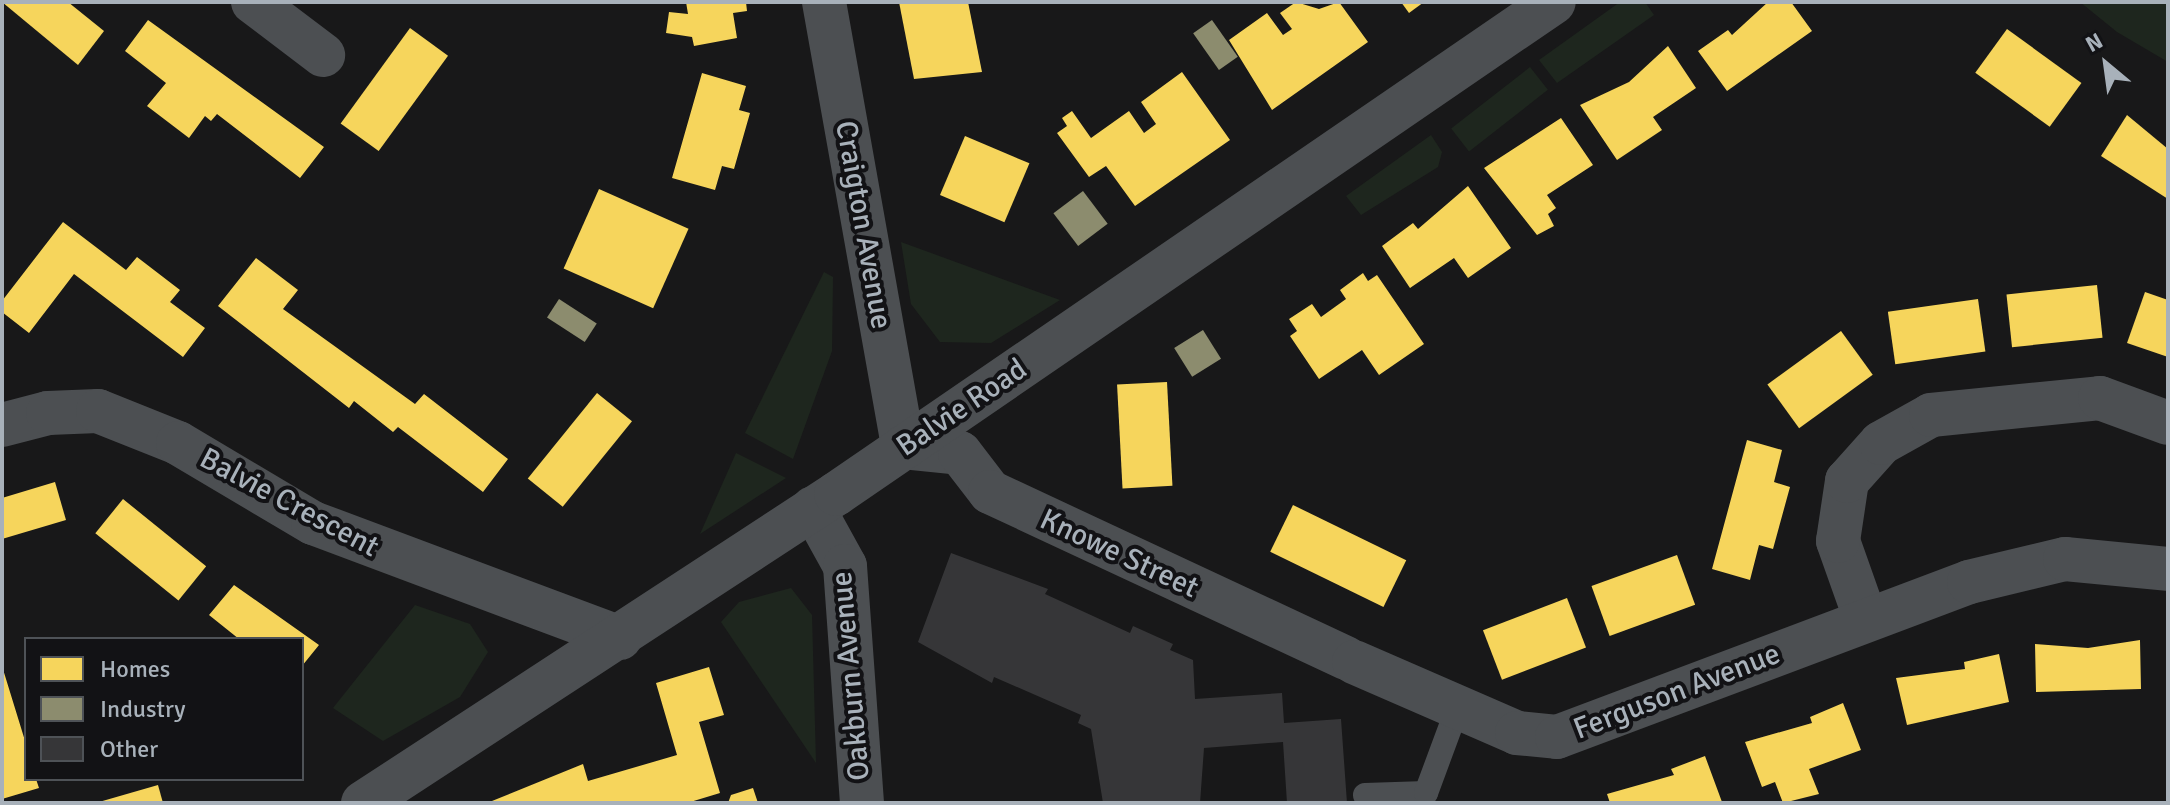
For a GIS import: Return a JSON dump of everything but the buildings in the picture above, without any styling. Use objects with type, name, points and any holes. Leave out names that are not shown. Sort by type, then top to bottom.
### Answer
[{"type":"street","points":[[253,2],[323,55]]},
{"type":"street","name":"Craigton Avenue","points":[[824,2],[903,447]]},
{"type":"street","name":"Balvie Road","points":[[363,803],[620,638],[1554,2]]},
{"type":"street","points":[[1866,620],[1838,541],[1847,481],[1881,443],[1931,415],[2100,398],[2168,423]]},
{"type":"street","name":"Balvie Crescent","points":[[2,425],[48,413],[98,411],[178,443],[313,523],[620,638]]},
{"type":"street","name":"Knowe Street","points":[[903,447],[960,453],[990,492],[1350,660]]},
{"type":"street","name":"Oakburn Avenue","points":[[813,508],[845,566],[862,803]]},
{"type":"street","name":"Ferguson Avenue","points":[[1350,660],[1517,733],[1557,737],[1969,582],[2065,559],[2168,569]]},
{"type":"lane","points":[[1365,795],[1426,793],[1457,709]]},
{"type":"shaded area","points":[[1620,2],[1645,2],[1654,15],[1557,83],[1539,60]]},
{"type":"shaded area","points":[[2080,2],[2168,2],[2168,62],[2117,32]]},
{"type":"shaded area","points":[[1530,67],[1548,90],[1469,151],[1451,129]]},
{"type":"shaded area","points":[[1431,135],[1442,152],[1438,167],[1361,215],[1346,196]]},
{"type":"shaded area","points":[[901,242],[1060,300],[991,343],[940,342],[911,304]]},
{"type":"shaded area","points":[[824,272],[833,277],[832,351],[793,459],[745,433]]},
{"type":"shaded area","points":[[736,453],[786,478],[700,534]]},
{"type":"shaded area","points":[[791,588],[812,615],[816,763],[721,622],[739,602]]},
{"type":"shaded area","points":[[415,605],[470,624],[488,652],[460,697],[383,741],[333,708]]}]
